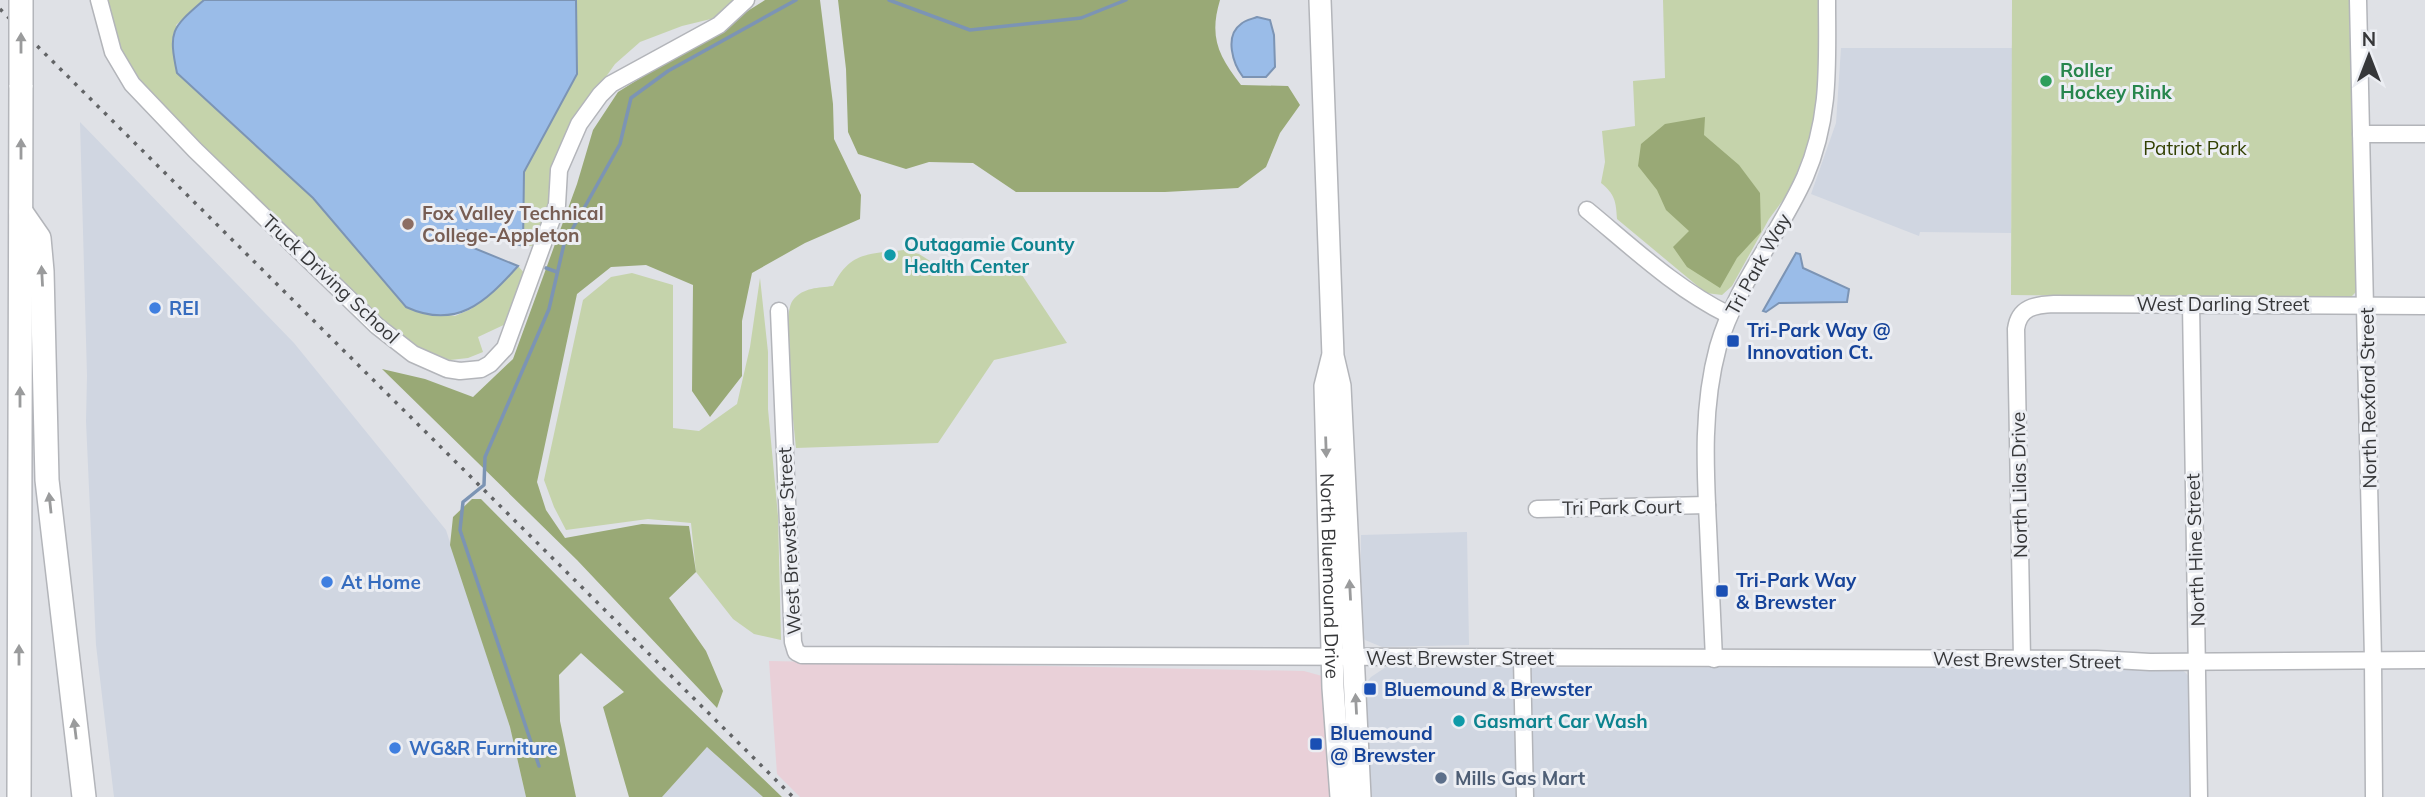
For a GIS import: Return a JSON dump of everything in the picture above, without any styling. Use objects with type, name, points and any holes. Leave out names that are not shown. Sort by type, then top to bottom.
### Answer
[{"type":"highway","points":[[19,797],[21,0]]},
{"type":"highway","points":[[21,212],[38,238],[41,260],[47,480],[84,797]]},
{"type":"main road","name":"North Bluemound Drive","points":[[1320,0],[1333,356],[1325,386],[1343,658],[1360,797]]},
{"type":"main road","name":"North Bluemound Drive","points":[[1341,797],[1335,735],[1343,658]]},
{"type":"street","name":"Truck Driving School","points":[[99,0],[113,52],[132,84],[195,150],[377,326],[413,354],[460,371],[481,369],[490,364],[505,348],[557,205],[559,170],[579,124],[600,95],[623,77],[719,24],[746,0]]},
{"type":"street","name":"Tri Park Way","points":[[1714,659],[1705,439],[1708,399],[1719,346],[1729,315],[1797,193],[1815,150],[1828,86],[1827,0]]},
{"type":"street","name":"North Rexford Street","points":[[2358,0],[2374,797]]},
{"type":"street","points":[[2361,134],[2425,134]]},
{"type":"street","points":[[1587,210],[1678,285],[1729,315]]},
{"type":"street","name":"West Darling Street","points":[[2023,312],[2038,305],[2054,304],[2425,306]]},
{"type":"street","name":"North Hine Street","points":[[2191,304],[2199,797]]},
{"type":"street","name":"West Brewster Street","points":[[779,311],[792,629],[796,652],[802,655],[2022,659],[2198,662],[2425,660]]},
{"type":"street","name":"North Lilas Drive","points":[[2022,659],[2016,329],[2023,312]]},
{"type":"street","name":"Tri Park Court","points":[[1537,509],[1707,505]]},
{"type":"street","points":[[1522,658],[1525,797]]},
{"type":"shaded area","points":[[1841,48],[2012,48],[2011,233],[1920,232],[1919,236],[1811,194],[1836,123]]},
{"type":"shaded area","points":[[80,122],[294,343],[446,530],[510,727],[526,797],[114,797],[96,645],[86,421]]},
{"type":"shaded area","points":[[1467,532],[1469,645],[1382,647],[1365,640],[1360,630],[1361,535]]},
{"type":"shaded area","points":[[769,661],[1304,671],[1322,676],[1337,797],[800,797],[777,774]]},
{"type":"shaded area","points":[[1386,667],[2179,668],[2191,680],[2192,797],[1368,797],[1363,696],[1365,684]]},
{"type":"shaded area","points":[[707,747],[763,797],[662,797]]},
{"type":"green space","points":[[104,0],[204,0],[176,25],[313,198],[406,307],[455,316],[471,309],[518,266],[527,276],[512,321],[478,337],[483,352],[468,358],[450,360],[426,353],[372,315],[259,206],[133,72],[109,25]]},
{"type":"green space","points":[[576,0],[739,0],[719,17],[682,26],[640,42],[615,64],[598,88],[553,200],[539,246],[523,246],[524,172],[577,74]]},
{"type":"green space","points":[[765,0],[820,0],[833,104],[834,139],[861,195],[860,219],[805,243],[752,273],[742,321],[742,376],[710,417],[692,391],[693,285],[646,265],[611,267],[577,294],[537,482],[546,510],[565,538],[642,524],[689,526],[696,572],[669,598],[706,651],[723,691],[717,708],[577,560],[382,369],[425,379],[473,397],[513,359],[577,184],[593,130],[618,92]]},
{"type":"green space","points":[[838,0],[1220,0],[1215,25],[1218,45],[1226,64],[1241,85],[1288,86],[1300,105],[1280,133],[1266,167],[1238,188],[1165,192],[1016,192],[973,163],[929,162],[906,169],[858,154],[848,132],[846,69]]},
{"type":"green space","points":[[1663,0],[1820,0],[1822,71],[1813,132],[1789,192],[1769,219],[1732,286],[1722,295],[1706,293],[1617,219],[1614,199],[1601,183],[1605,162],[1602,131],[1635,126],[1633,81],[1665,78]]},
{"type":"green space","name":"Patriot Park","points":[[2012,0],[2349,0],[2356,292],[2350,298],[2011,295]]},
{"type":"green space","points":[[1705,117],[1704,135],[1739,165],[1760,193],[1761,232],[1737,258],[1720,288],[1687,267],[1673,247],[1689,231],[1666,210],[1657,190],[1638,166],[1641,144],[1665,124]]},
{"type":"green space","points":[[904,250],[919,254],[954,276],[1022,275],[1067,343],[994,360],[938,443],[796,448],[788,347],[789,310],[793,300],[807,290],[833,286],[846,266],[862,256]]},
{"type":"green space","points":[[632,273],[673,285],[673,428],[699,431],[737,404],[750,347],[760,278],[768,352],[768,409],[778,516],[781,640],[754,634],[733,619],[696,572],[691,523],[648,519],[566,530],[554,507],[544,480],[583,300],[611,277]]},
{"type":"green space","points":[[472,499],[481,499],[661,681],[782,797],[763,797],[707,747],[662,797],[629,797],[603,707],[624,692],[581,653],[559,675],[560,721],[576,797],[526,797],[510,727],[450,545],[453,517]]},
{"type":"water","points":[[204,0],[576,0],[577,74],[524,172],[523,246],[467,230],[459,242],[518,266],[481,301],[455,314],[440,316],[406,307],[313,198],[177,73],[173,47],[175,31],[185,17]]},
{"type":"water","points":[[1257,17],[1270,20],[1274,35],[1275,67],[1266,77],[1243,77],[1233,58],[1233,36],[1243,23]]},
{"type":"water","points":[[1796,253],[1800,254],[1803,268],[1849,289],[1847,302],[1779,303],[1766,312],[1763,311]]},
{"type":"waterway","points":[[539,766],[460,530],[463,502],[484,485],[485,457],[549,309],[564,244],[620,144],[631,98],[668,71],[796,0]]},
{"type":"waterway","points":[[889,0],[970,30],[1081,18],[1126,0]]},
{"type":"waterway","points":[[546,268],[557,272]]},
{"type":"railway","points":[[0,9],[793,797]]},
{"type":"place","name":"Roller Hockey Rink","points":[[2046,81]]},
{"type":"place","name":"Fox Valley Technical College-Appleton","points":[[408,224]]},
{"type":"place","name":"Outagamie County Health Center","points":[[890,255]]},
{"type":"place","name":"REI","points":[[155,308]]},
{"type":"place","name":"Tri-Park Way @ Innovation Ct.","points":[[1733,341]]},
{"type":"place","name":"At Home","points":[[327,582]]},
{"type":"place","name":"Tri-Park Way & Brewster","points":[[1722,591]]},
{"type":"place","name":"Bluemound & Brewster","points":[[1370,689]]},
{"type":"place","name":"Gasmart Car Wash","points":[[1459,721]]},
{"type":"place","name":"Bluemound @ Brewster","points":[[1316,744]]},
{"type":"place","name":"WG&R Furniture","points":[[395,748]]},
{"type":"place","name":"Mills Gas Mart","points":[[1441,778]]}]
